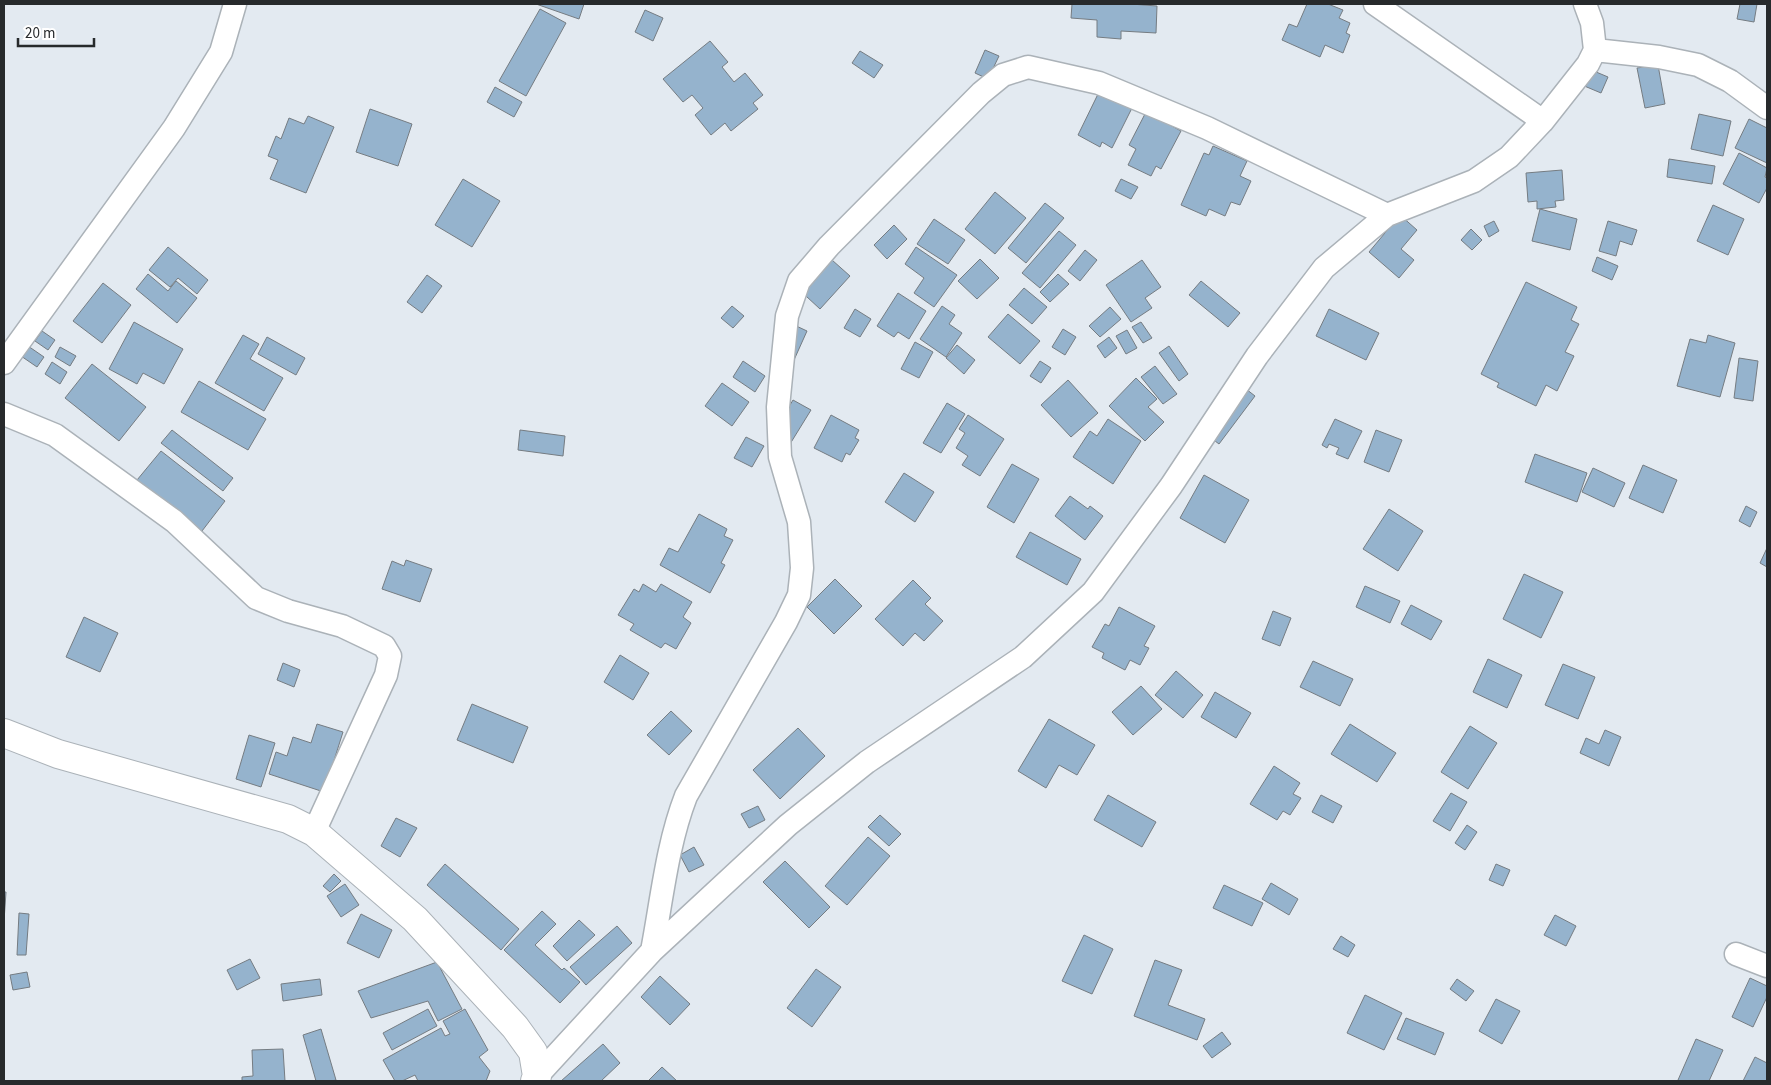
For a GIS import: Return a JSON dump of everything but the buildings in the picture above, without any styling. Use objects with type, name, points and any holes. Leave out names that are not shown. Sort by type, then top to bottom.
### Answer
[{"type":"street","points":[[4,362],[174,128],[221,52],[235,4]]},
{"type":"street","points":[[1374,4],[1543,120]]},
{"type":"street","points":[[536,1079],[652,951],[788,825],[868,762],[1023,657],[1093,592],[1171,486],[1257,356],[1324,268],[1387,215],[1474,181],[1509,157],[1543,120],[1588,64],[1594,50],[1592,23],[1585,4]]},
{"type":"street","points":[[1594,50],[1659,57],[1698,65],[1730,81],[1767,108]]},
{"type":"street","points":[[652,951],[677,819],[686,796],[786,622],[799,595],[802,568],[799,522],[780,457],[778,407],[787,316],[798,281],[829,246],[968,107],[1003,75],[1028,67],[1099,83],[1207,128],[1387,215]]},
{"type":"street","points":[[4,414],[55,436],[174,521],[256,598],[288,611],[342,626],[384,646],[390,656],[386,675],[314,832]]},
{"type":"street","points":[[4,732],[58,754],[288,819],[314,832],[415,919],[515,1027],[533,1052],[536,1079]]},
{"type":"street","points":[[1736,954],[1767,966]]}]
